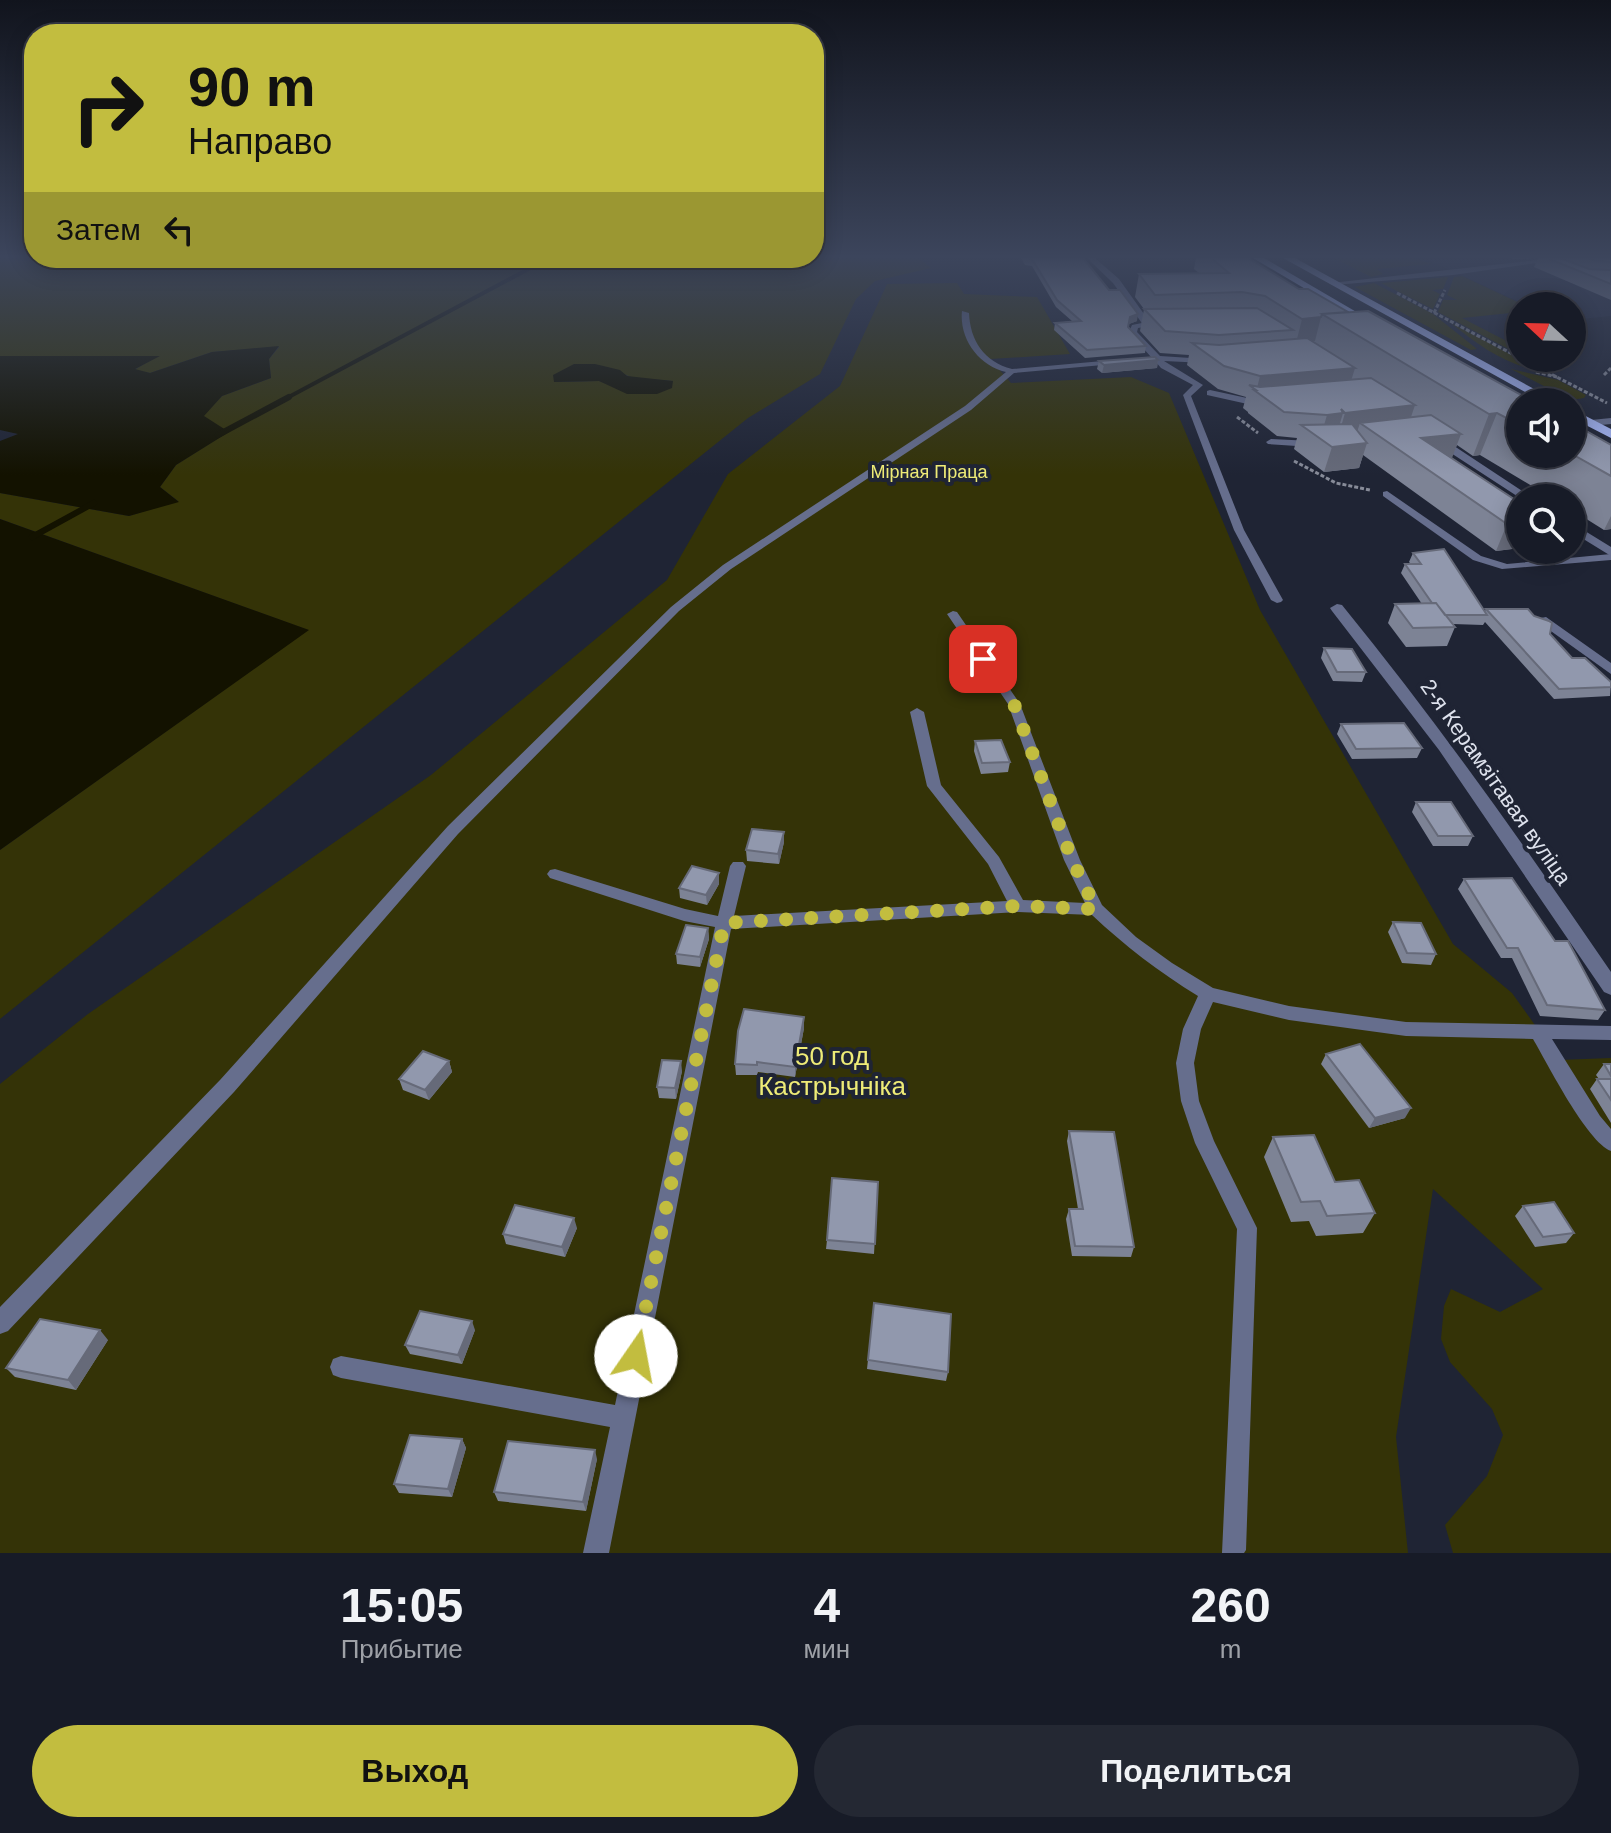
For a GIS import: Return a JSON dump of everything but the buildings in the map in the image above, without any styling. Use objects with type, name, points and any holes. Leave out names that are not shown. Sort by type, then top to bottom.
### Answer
[{"type":"main road","points":[[1382,330],[1386,333]]},
{"type":"main road","points":[[1421,330],[1526,388]]},
{"type":"main road","points":[[1586,420],[1611,434]]},
{"type":"street","points":[[1586,424],[1591,423]]},
{"type":"street","points":[[1427,433],[1506,484]]},
{"type":"street","points":[[1586,537],[1611,554]]},
{"type":"street","name":"2-я Керамзітавая вуліца","points":[[1337,608],[1407,693],[1498,818],[1611,987]]},
{"type":"street","points":[[1546,621],[1611,670]]},
{"type":"lane","points":[[969,330],[971,342],[991,366],[1012,371],[1121,362]]},
{"type":"lane","points":[[1134,330],[1164,366],[1199,385],[1187,395],[1239,530],[1277,600]]},
{"type":"lane","points":[[1133,360],[1158,358],[1214,362]]},
{"type":"lane","points":[[0,1323],[227,1086],[453,830],[675,609],[727,567],[968,408],[1012,371]]},
{"type":"lane","points":[[1210,393],[1254,405],[1269,403]]},
{"type":"lane","points":[[1591,423],[1611,421]]},
{"type":"lane","points":[[1271,442],[1320,445]]},
{"type":"lane","points":[[1387,494],[1477,558],[1506,567],[1611,554]]},
{"type":"lane","points":[[953,614],[1014,704],[1072,860],[1096,909],[1130,941],[1208,994],[1289,1013],[1406,1029],[1611,1033]]},
{"type":"lane","points":[[917,712],[934,786],[994,861],[1018,906]]},
{"type":"lane","points":[[596,1553],[738,866]]},
{"type":"lane","points":[[555,874],[684,915],[724,923],[1018,906],[1096,909]]},
{"type":"lane","points":[[1208,994],[1192,1029],[1185,1063],[1190,1101],[1205,1143],[1247,1228],[1233,1550]]},
{"type":"lane","points":[[1538,1032],[1593,1122],[1611,1142]]},
{"type":"lane","points":[[341,1367],[623,1418]]},
{"type":"path","points":[[1468,330],[1506,351]]},
{"type":"path","points":[[1604,375],[1611,368]]},
{"type":"path","points":[[1547,372],[1611,406]]},
{"type":"green space","points":[[0,330],[841,330],[820,374],[748,418],[0,1019],[0,850],[308,630],[0,519],[0,493],[129,516],[178,501],[160,487],[176,465],[228,432],[203,416],[222,396],[271,378],[269,359],[279,347],[212,352],[150,373],[134,370],[158,356],[0,356]],"holes":[[[574,364],[595,365],[631,377],[673,381],[618,388],[599,381],[554,382]]]},
{"type":"green space","name":"50 год Кастрычніка","points":[[866,330],[1056,330],[1070,354],[990,359],[1011,383],[1131,377],[1169,393],[1260,610],[1453,944],[1512,993],[1560,1060],[1611,1058],[1611,1553],[1453,1553],[1445,1525],[1487,1476],[1503,1435],[1492,1409],[1450,1362],[1441,1339],[1444,1306],[1451,1289],[1500,1312],[1543,1289],[1433,1189],[1396,1437],[1408,1553],[0,1553],[0,1084],[88,1014],[431,775],[667,580],[728,474],[840,386]]},
{"type":"green space","points":[[1435,330],[1454,330],[1477,349],[1471,350]]},
{"type":"green space","points":[[1461,330],[1506,352],[1506,359]]},
{"type":"green space","points":[[1473,330],[1486,330],[1506,341],[1506,348]]},
{"type":"green space","points":[[1517,372],[1558,380],[1573,388],[1548,388]]},
{"type":"shaded area","points":[[279,346],[269,359],[271,378],[222,396],[204,416],[229,432],[176,465],[160,487],[179,502],[129,516],[0,493],[0,441],[18,434],[0,430],[0,356],[160,356],[135,369],[150,373],[212,352]]},
{"type":"shaded area","points":[[574,364],[595,364],[620,370],[627,376],[673,381],[672,388],[657,394],[627,394],[599,381],[554,382],[553,375]]},
{"type":"shaded area","points":[[0,519],[309,630],[0,850]]},
{"type":"waterway","points":[[285,399],[413,330]]},
{"type":"waterway","points":[[218,435],[289,397]]},
{"type":"waterway","points":[[32,537],[94,503]]},
{"type":"route","points":[[636,1356],[724,923],[1018,906],[1096,909],[1072,860],[1014,704],[983,659]]},
{"type":"park label","name":"Мірная Праца","points":[[929,472]]}]
